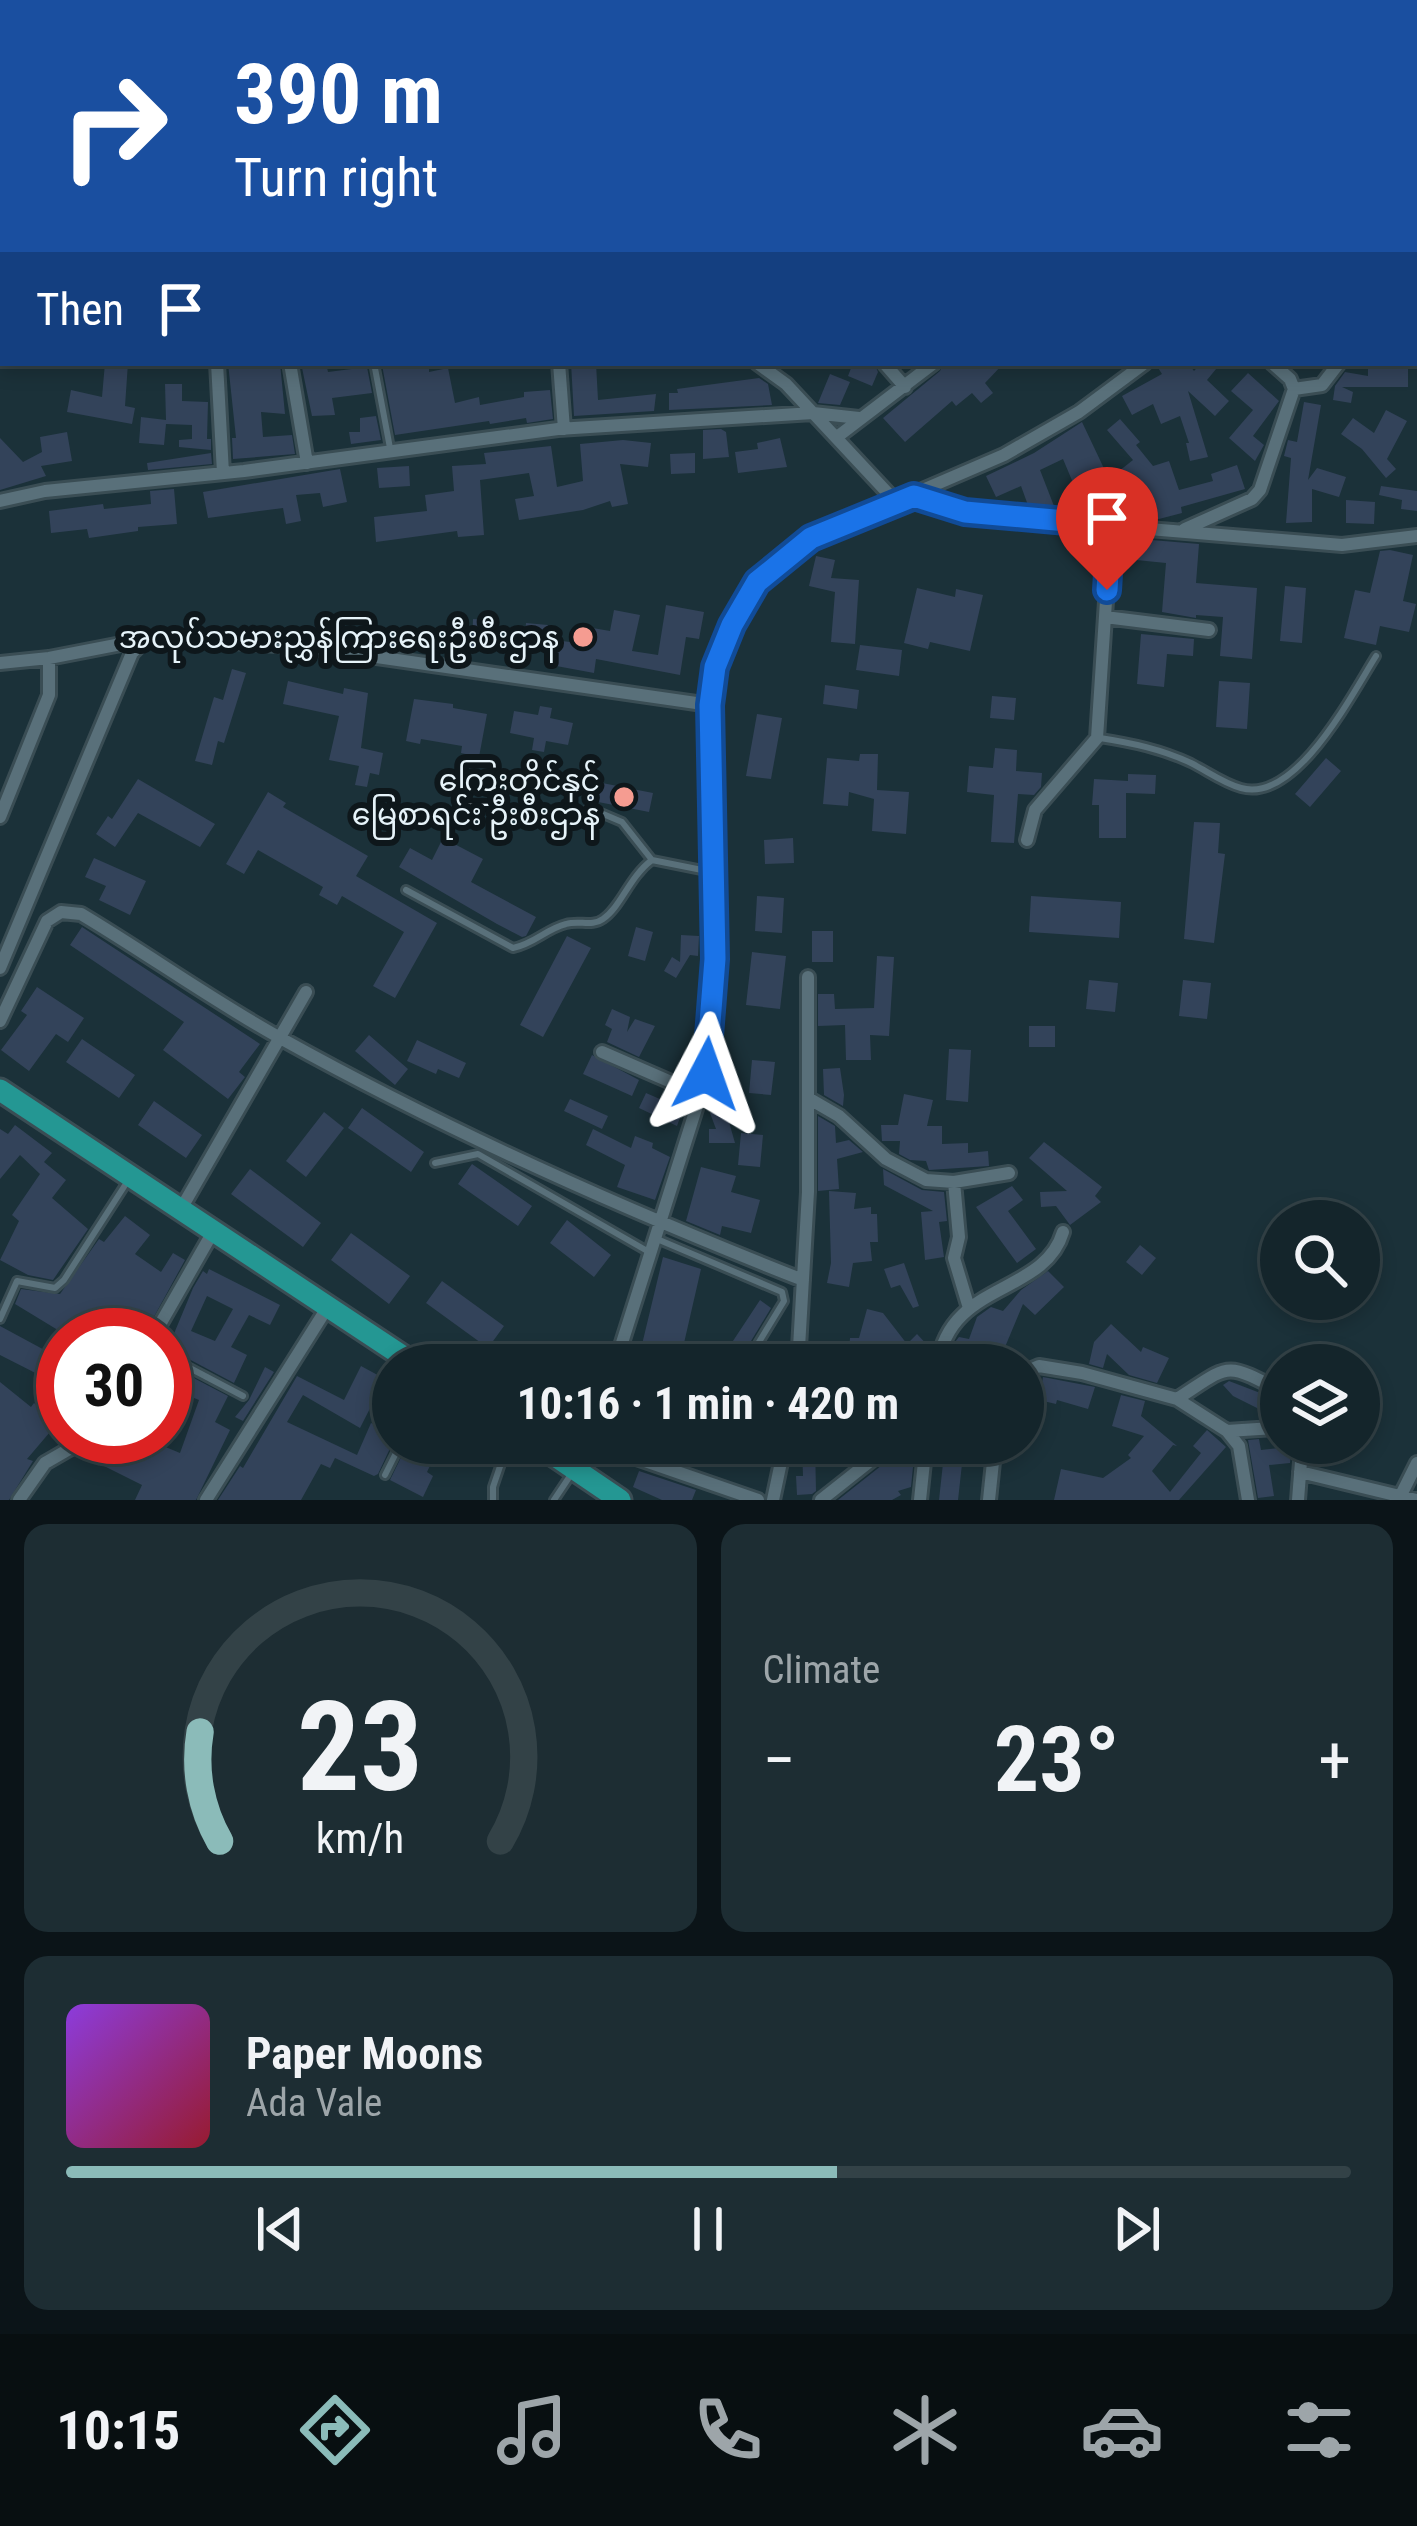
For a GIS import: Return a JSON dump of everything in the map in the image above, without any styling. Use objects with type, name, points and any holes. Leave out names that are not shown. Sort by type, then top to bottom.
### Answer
[{"type":"highway","points":[[0,1090],[384,1344]]},
{"type":"highway","points":[[570,1464],[619,1500]]},
{"type":"street","points":[[217,366],[224,473]]},
{"type":"street","points":[[291,366],[307,463]]},
{"type":"street","points":[[559,366],[563,429]]},
{"type":"street","points":[[761,366],[786,384],[898,503]]},
{"type":"street","points":[[777,366],[786,384]]},
{"type":"street","points":[[887,366],[905,387]]},
{"type":"street","points":[[837,437],[930,366]]},
{"type":"street","points":[[622,1344],[706,1074],[715,959],[710,705],[715,667],[732,625],[757,582],[811,538],[1004,455],[1078,412],[1141,366]]},
{"type":"street","points":[[1182,531],[1252,499],[1260,490],[1294,389],[1275,366]]},
{"type":"street","points":[[1294,389],[1322,385],[1337,366]]},
{"type":"street","points":[[0,501],[45,491],[563,429],[813,412],[860,418]]},
{"type":"street","points":[[914,496],[965,512],[1342,545],[1417,536]]},
{"type":"street","points":[[1028,840],[1035,810],[1097,738],[1111,525]]},
{"type":"street","points":[[1106,617],[1209,630]]},
{"type":"street","points":[[0,663],[157,637],[307,647],[710,705]]},
{"type":"street","points":[[0,968],[132,653],[143,642]]},
{"type":"street","points":[[0,817],[49,695],[49,658]]},
{"type":"street","points":[[0,1021],[4,1000],[47,921],[69,911],[81,914],[280,1038],[406,1104],[659,1231],[803,1280]]},
{"type":"street","points":[[799,1344],[808,977]]},
{"type":"street","points":[[181,1208],[306,992]]},
{"type":"street","points":[[602,1052],[701,1095]]},
{"type":"street","points":[[808,1098],[839,1116],[886,1159],[926,1180],[954,1182],[1009,1173]]},
{"type":"street","points":[[954,1182],[959,1237],[954,1258],[969,1309]]},
{"type":"street","points":[[170,1308],[214,1231]]},
{"type":"street","points":[[942,1344],[986,1294],[1035,1270],[1064,1232]]},
{"type":"street","points":[[206,1500],[328,1308]]},
{"type":"street","points":[[1044,1367],[1177,1399],[1227,1431],[1239,1446],[1248,1500]]},
{"type":"street","points":[[1177,1399],[1223,1369],[1235,1367],[1260,1380]]},
{"type":"street","points":[[1227,1431],[1260,1431]]},
{"type":"street","points":[[1400,1498],[1417,1463]]},
{"type":"street","points":[[20,1500],[44,1464]]},
{"type":"street","points":[[654,1464],[758,1500]]},
{"type":"street","points":[[773,1500],[781,1464]]},
{"type":"street","points":[[821,1500],[866,1464]]},
{"type":"street","points":[[920,1500],[924,1464]]},
{"type":"street","points":[[989,1500],[993,1464]]},
{"type":"street","points":[[1298,1500],[1301,1464]]},
{"type":"street","points":[[1300,1472],[1416,1500]]},
{"type":"lane","points":[[375,366],[391,452]]},
{"type":"lane","points":[[1097,738],[1148,746],[1232,784],[1259,790],[1292,772],[1325,738],[1376,656]]},
{"type":"lane","points":[[589,808],[622,822],[652,860],[712,872]]},
{"type":"lane","points":[[406,890],[513,947],[530,944],[556,926],[577,921],[594,924],[607,917],[627,884],[652,860]]},
{"type":"lane","points":[[435,1163],[478,1154],[652,1254]]},
{"type":"lane","points":[[0,1319],[17,1281],[55,1288],[64,1280],[131,1176]]},
{"type":"lane","points":[[659,1231],[782,1292],[784,1301],[758,1344]]},
{"type":"lane","points":[[192,1369],[243,1396]]},
{"type":"lane","points":[[385,1475],[390,1464]]},
{"type":"lane","points":[[494,1500],[501,1464]]},
{"type":"lane","points":[[554,1500],[575,1469]]},
{"type":"building","points":[[105,366],[128,366],[125,406],[135,408],[132,424],[67,412],[71,390],[102,397]]},
{"type":"building","points":[[228,366],[280,366],[285,414],[261,412],[263,437],[292,435],[295,454],[233,459],[232,438],[236,438]]},
{"type":"building","points":[[302,366],[327,366],[328,372],[367,367],[372,393],[332,398],[335,415],[312,416]]},
{"type":"building","points":[[382,366],[429,366],[429,372],[448,368],[455,403],[479,397],[480,405],[550,390],[553,419],[489,421],[395,435]]},
{"type":"building","points":[[571,366],[596,366],[598,400],[656,394],[654,411],[574,416]]},
{"type":"building","points":[[852,366],[875,366],[878,372],[872,386],[848,376]]},
{"type":"building","points":[[942,366],[1001,366],[985,383],[993,393],[981,403],[972,393],[956,406],[952,401],[905,442],[883,418]]},
{"type":"building","points":[[1157,366],[1190,366],[1194,371],[1198,366],[1219,366],[1207,380],[1229,401],[1215,416],[1188,391],[1208,457],[1190,461],[1180,416],[1161,424],[1153,404],[1132,415],[1122,396],[1162,374]]},
{"type":"building","points":[[1368,366],[1408,366],[1408,387],[1342,387],[1353,392],[1351,403],[1333,400],[1335,386],[1345,372],[1368,376]]},
{"type":"building","points":[[1248,373],[1279,401],[1253,436],[1264,445],[1255,461],[1229,438],[1253,410],[1231,391]]},
{"type":"building","points":[[830,374],[850,382],[840,405],[818,403]]},
{"type":"building","points":[[759,378],[768,384],[772,405],[669,410],[669,393],[678,393],[677,389]]},
{"type":"building","points":[[165,384],[182,384],[182,401],[208,402],[211,450],[179,447],[179,440],[192,439],[192,425],[166,424],[164,445],[139,443],[141,417],[166,420]]},
{"type":"building","points":[[1304,402],[1321,405],[1308,480],[1317,468],[1346,477],[1339,497],[1312,489],[1312,522],[1286,523],[1291,458],[1284,456],[1288,440],[1297,442]]},
{"type":"building","points":[[1386,410],[1407,421],[1387,459],[1396,469],[1386,478],[1362,449],[1341,434],[1353,418],[1374,433]]},
{"type":"building","points":[[376,416],[381,440],[351,444],[349,432],[360,432],[360,418]]},
{"type":"building","points":[[1120,419],[1153,466],[1169,461],[1179,490],[1213,481],[1211,474],[1237,465],[1245,489],[1181,507],[1182,513],[1159,519],[1146,518],[1144,506],[1116,516],[1111,507],[1067,512],[1065,500],[1079,497],[1063,459],[1040,470],[1054,506],[1029,508],[1021,486],[996,497],[986,476],[1082,422],[1109,479],[1133,460],[1107,430]]},
{"type":"building","points":[[703,430],[726,432],[729,457],[703,459]]},
{"type":"building","points":[[67,432],[72,461],[41,466],[46,476],[0,490],[0,438],[23,462],[42,452],[40,437]]},
{"type":"building","points":[[780,438],[787,467],[738,473],[735,452],[758,449],[757,443]]},
{"type":"building","points":[[651,443],[648,467],[620,464],[628,504],[612,507],[610,501],[519,520],[515,499],[534,496],[529,473],[480,480],[484,535],[458,537],[457,531],[376,542],[374,517],[427,511],[425,495],[454,491],[452,466],[486,464],[484,453],[551,446],[557,487],[583,481],[580,444]]},
{"type":"building","points":[[211,453],[212,464],[148,470],[147,463]]},
{"type":"building","points":[[695,453],[695,473],[671,474],[670,454]]},
{"type":"building","points":[[409,466],[410,486],[379,488],[377,468]]},
{"type":"building","points":[[340,469],[347,502],[323,507],[320,493],[296,495],[301,521],[286,524],[283,508],[208,518],[203,492]]},
{"type":"building","points":[[1381,486],[1417,491],[1417,511],[1401,509],[1402,500],[1379,495]]},
{"type":"building","points":[[174,489],[177,524],[89,538],[87,529],[51,533],[49,511],[151,504],[150,491]]},
{"type":"building","points":[[1346,500],[1375,502],[1374,524],[1346,523]]},
{"type":"building","points":[[1128,538],[1199,544],[1196,583],[1257,588],[1252,659],[1220,656],[1223,617],[1162,612],[1166,563],[1126,559]]},
{"type":"building","points":[[1380,551],[1413,555],[1403,601],[1416,604],[1409,632],[1380,626],[1376,645],[1344,638],[1355,590],[1370,593]]},
{"type":"building","points":[[816,556],[835,560],[831,578],[859,580],[855,644],[831,642],[835,592],[809,586]]},
{"type":"building","points":[[1285,586],[1306,588],[1302,643],[1280,641]]},
{"type":"building","points":[[917,588],[955,597],[956,589],[983,595],[970,651],[930,642],[928,649],[904,643]]},
{"type":"building","points":[[666,605],[704,612],[699,639],[686,637],[680,675],[596,659],[594,673],[551,665],[554,640],[578,643],[581,626],[610,631],[614,610],[640,615],[632,651],[658,655]]},
{"type":"building","points":[[473,619],[491,620],[489,647],[472,646]]},
{"type":"building","points":[[526,623],[548,625],[546,648],[524,647]]},
{"type":"building","points":[[315,626],[349,632],[350,626],[397,636],[398,628],[425,631],[424,648],[313,637]]},
{"type":"building","points":[[1141,634],[1194,639],[1193,656],[1167,654],[1164,687],[1137,684]]},
{"type":"building","points":[[860,645],[902,650],[899,676],[856,670]]},
{"type":"building","points":[[232,669],[246,673],[224,743],[218,741],[212,765],[195,761],[214,697],[223,700]]},
{"type":"building","points":[[288,681],[343,694],[344,688],[368,693],[361,748],[383,753],[379,775],[370,773],[367,787],[355,785],[359,766],[329,760],[339,716],[283,704]]},
{"type":"building","points":[[1219,681],[1250,683],[1247,729],[1216,727]]},
{"type":"building","points":[[825,685],[859,690],[857,709],[823,704]]},
{"type":"building","points":[[992,696],[1016,698],[1014,720],[990,718]]},
{"type":"building","points":[[414,699],[487,714],[479,757],[461,753],[462,746],[406,741]]},
{"type":"building","points":[[540,706],[552,708],[550,718],[573,723],[568,745],[546,741],[544,752],[532,750],[534,738],[510,733],[514,711],[538,715]]},
{"type":"building","points":[[757,714],[782,718],[771,779],[746,776]]},
{"type":"building","points":[[995,748],[1017,750],[1016,771],[1042,773],[1041,787],[1034,795],[1018,794],[1014,843],[991,842],[994,795],[967,792],[969,766],[993,768]]},
{"type":"building","points":[[860,754],[878,754],[877,790],[909,792],[906,834],[872,831],[874,799],[849,792],[848,806],[823,804],[827,758],[859,761]]},
{"type":"building","points":[[1326,758],[1341,771],[1310,807],[1295,794]]},
{"type":"building","points":[[1128,774],[1156,775],[1155,794],[1126,793],[1126,838],[1099,838],[1099,805],[1092,805],[1094,779],[1128,781]]},
{"type":"building","points":[[138,779],[215,824],[200,847],[138,813],[115,847],[96,834],[108,816],[112,819]]},
{"type":"building","points":[[592,781],[653,793],[649,812],[588,800]]},
{"type":"building","points":[[268,792],[286,803],[283,807],[368,856],[356,876],[437,923],[395,998],[373,986],[404,932],[342,896],[337,905],[319,895],[323,887],[258,850],[244,874],[226,864]]},
{"type":"building","points":[[1194,822],[1220,823],[1218,853],[1225,854],[1214,943],[1184,939]]},
{"type":"building","points":[[443,838],[483,859],[471,882],[536,917],[526,936],[399,867],[410,848],[432,860]]},
{"type":"building","points":[[793,838],[794,863],[765,864],[764,840]]},
{"type":"building","points":[[94,858],[146,881],[130,915],[99,900],[106,886],[85,877]]},
{"type":"building","points":[[757,896],[784,898],[782,933],[755,931]]},
{"type":"building","points":[[1031,896],[1121,902],[1119,938],[1029,932]]},
{"type":"building","points":[[82,927],[260,1044],[239,1072],[245,1077],[228,1099],[163,1050],[184,1022],[70,945]]},
{"type":"building","points":[[636,927],[653,932],[645,961],[628,956]]},
{"type":"building","points":[[812,931],[833,931],[833,962],[812,962]]},
{"type":"building","points":[[681,935],[699,936],[698,956],[690,955],[676,978],[664,971],[672,957],[680,962]]},
{"type":"building","points":[[567,936],[591,948],[543,1037],[520,1025]]},
{"type":"building","points":[[752,952],[786,956],[780,1009],[746,1005]]},
{"type":"building","points":[[877,956],[894,957],[889,1036],[870,1035],[871,1060],[846,1060],[845,1025],[818,1026],[818,994],[834,994],[835,1009],[874,1008]]},
{"type":"building","points":[[1089,980],[1118,983],[1115,1012],[1086,1009]]},
{"type":"building","points":[[1183,980],[1211,983],[1207,1019],[1179,1016]]},
{"type":"building","points":[[37,987],[84,1018],[68,1042],[56,1034],[29,1071],[1,1050],[27,1015],[21,1011]]},
{"type":"building","points":[[612,1009],[630,1017],[627,1032],[635,1019],[655,1026],[639,1057],[607,1042],[612,1029],[605,1025]]},
{"type":"building","points":[[1029,1026],[1055,1026],[1055,1047],[1029,1047]]},
{"type":"building","points":[[369,1035],[408,1069],[395,1085],[355,1051]]},
{"type":"building","points":[[82,1039],[135,1075],[119,1098],[66,1062]]},
{"type":"building","points":[[417,1040],[466,1063],[459,1078],[407,1061]]},
{"type":"building","points":[[949,1049],[971,1050],[968,1102],[946,1100]]},
{"type":"building","points":[[592,1055],[639,1080],[632,1096],[583,1074]]},
{"type":"building","points":[[752,1060],[775,1062],[771,1095],[749,1093]]},
{"type":"building","points":[[840,1068],[843,1106],[824,1095],[823,1069]]},
{"type":"building","points":[[646,1093],[683,1109],[677,1126],[639,1108]]},
{"type":"building","points":[[904,1094],[933,1100],[927,1126],[942,1126],[942,1144],[968,1143],[968,1153],[988,1151],[989,1166],[929,1170],[926,1161],[899,1154],[900,1141],[882,1141],[881,1125],[898,1125]]},
{"type":"building","points":[[570,1099],[608,1116],[602,1129],[564,1111]]},
{"type":"building","points":[[154,1101],[202,1135],[186,1158],[138,1125]]},
{"type":"building","points":[[362,1108],[424,1152],[411,1172],[348,1128]]},
{"type":"building","points":[[725,1108],[735,1143],[709,1143],[709,1129],[716,1129],[710,1113]]},
{"type":"building","points":[[324,1112],[344,1128],[306,1177],[286,1161]]},
{"type":"building","points":[[818,1116],[835,1126],[836,1143],[849,1140],[863,1152],[837,1159],[839,1189],[818,1191]]},
{"type":"building","points":[[15,1125],[52,1153],[44,1162],[66,1180],[52,1198],[88,1229],[53,1280],[28,1275],[0,1260],[19,1221],[12,1215],[40,1174],[20,1155],[0,1179],[0,1129],[8,1134]]},
{"type":"building","points":[[593,1129],[631,1148],[635,1136],[670,1157],[655,1200],[617,1187],[625,1165],[586,1145]]},
{"type":"building","points":[[741,1133],[763,1135],[760,1167],[738,1165]]},
{"type":"building","points":[[1044,1142],[1102,1187],[1095,1196],[1101,1202],[1070,1225],[1056,1206],[1041,1207],[1040,1192],[1067,1191],[1029,1158]]},
{"type":"building","points":[[472,1164],[532,1206],[518,1226],[458,1184]]},
{"type":"building","points":[[701,1167],[736,1176],[731,1192],[760,1200],[751,1233],[722,1226],[720,1235],[686,1221]]},
{"type":"building","points":[[250,1169],[321,1223],[303,1247],[231,1194]]},
{"type":"building","points":[[883,1169],[922,1190],[944,1192],[947,1221],[939,1222],[944,1257],[925,1260],[921,1212],[933,1211],[884,1185]]},
{"type":"building","points":[[1012,1186],[1023,1200],[1008,1211],[1036,1249],[1017,1263],[976,1207]]},
{"type":"building","points":[[829,1191],[856,1193],[854,1209],[871,1207],[871,1214],[877,1214],[878,1242],[870,1242],[872,1261],[853,1263],[849,1287],[827,1283]]},
{"type":"building","points":[[125,1216],[150,1235],[135,1254],[161,1272],[173,1253],[185,1260],[159,1308],[36,1308],[36,1317],[15,1304],[21,1289],[60,1294],[99,1239],[104,1242]]},
{"type":"building","points":[[567,1220],[611,1255],[594,1277],[550,1243]]},
{"type":"building","points":[[351,1233],[410,1276],[389,1304],[331,1260]]},
{"type":"building","points":[[1140,1245],[1156,1258],[1142,1275],[1126,1262]]},
{"type":"building","points":[[663,1257],[701,1269],[684,1344],[642,1344]]},
{"type":"building","points":[[904,1263],[919,1306],[913,1308],[900,1285],[891,1288],[884,1269]]},
{"type":"building","points":[[209,1269],[280,1305],[270,1325],[249,1315],[231,1347],[247,1355],[234,1383],[192,1361],[192,1331],[215,1341],[233,1309],[207,1296],[192,1329],[192,1308],[185,1308],[203,1271],[207,1274]]},
{"type":"building","points":[[1048,1271],[1064,1287],[1035,1315],[1023,1304],[1006,1344],[955,1344],[959,1337],[969,1339],[977,1317],[991,1307],[1003,1311],[1021,1290]]},
{"type":"building","points":[[442,1281],[504,1326],[491,1344],[482,1344],[426,1303]]},
{"type":"building","points":[[760,1300],[771,1308],[749,1344],[731,1344]]},
{"type":"building","points":[[867,1309],[883,1313],[907,1344],[850,1344],[850,1338],[859,1338]]},
{"type":"building","points":[[1111,1324],[1141,1352],[1143,1347],[1169,1358],[1157,1383],[1129,1375],[1107,1354],[1103,1368],[1089,1364],[1094,1342]]},
{"type":"building","points":[[0,1326],[36,1345],[36,1373],[0,1355]]},
{"type":"building","points":[[917,1334],[926,1344],[907,1344]]},
{"type":"building","points":[[361,1366],[372,1372],[372,1404],[360,1428],[303,1395],[287,1422],[357,1455],[372,1423],[372,1464],[383,1464],[378,1474],[335,1458],[330,1468],[321,1464],[301,1500],[218,1500],[243,1468],[297,1376],[344,1400]]},
{"type":"building","points":[[265,1367],[274,1372],[243,1421],[235,1417],[249,1400]]},
{"type":"building","points":[[192,1377],[228,1396],[215,1422],[230,1430],[196,1500],[135,1500],[142,1485],[100,1464],[192,1464],[192,1420],[199,1400],[192,1397]]},
{"type":"building","points":[[1044,1377],[1095,1387],[1088,1409],[1057,1400],[1056,1404],[1044,1401]]},
{"type":"building","points":[[1229,1381],[1260,1393],[1260,1410],[1233,1396],[1223,1385]]},
{"type":"building","points":[[0,1382],[31,1407],[36,1405],[36,1448],[9,1500],[0,1500]]},
{"type":"building","points":[[1121,1395],[1145,1401],[1141,1416],[1177,1446],[1152,1471],[1170,1492],[1201,1453],[1193,1446],[1207,1430],[1226,1447],[1179,1500],[1054,1500],[1061,1469],[1103,1478],[1131,1458],[1128,1455],[1144,1436],[1112,1426]]},
{"type":"building","points":[[1259,1439],[1260,1464],[1280,1464],[1269,1465],[1274,1496],[1258,1498],[1248,1440]]},
{"type":"building","points":[[398,1464],[431,1464],[427,1472],[433,1476],[423,1497],[390,1480]]},
{"type":"building","points":[[803,1464],[815,1464],[816,1491],[812,1494],[797,1495],[796,1476],[803,1476]]},
{"type":"building","points":[[883,1464],[913,1464],[911,1487],[898,1491],[901,1495],[892,1500],[838,1500]]},
{"type":"building","points":[[943,1464],[962,1464],[958,1500],[939,1500]]},
{"type":"building","points":[[639,1471],[696,1490],[692,1500],[662,1500],[633,1487]]},
{"type":"place","name":"အလုပ်သမားညွှန်ကြားရေးဦးစီးဌာန","points":[[583,637]]},
{"type":"place","name":"ကြေးတိုင်နှင့် မြေစာရင်း ဦးစီးဌာန","points":[[624,797]]},
{"type":"route","points":[[706,1074],[715,959],[710,705],[715,667],[757,582],[811,538],[914,496],[965,512],[1111,525],[1107,590]]}]
